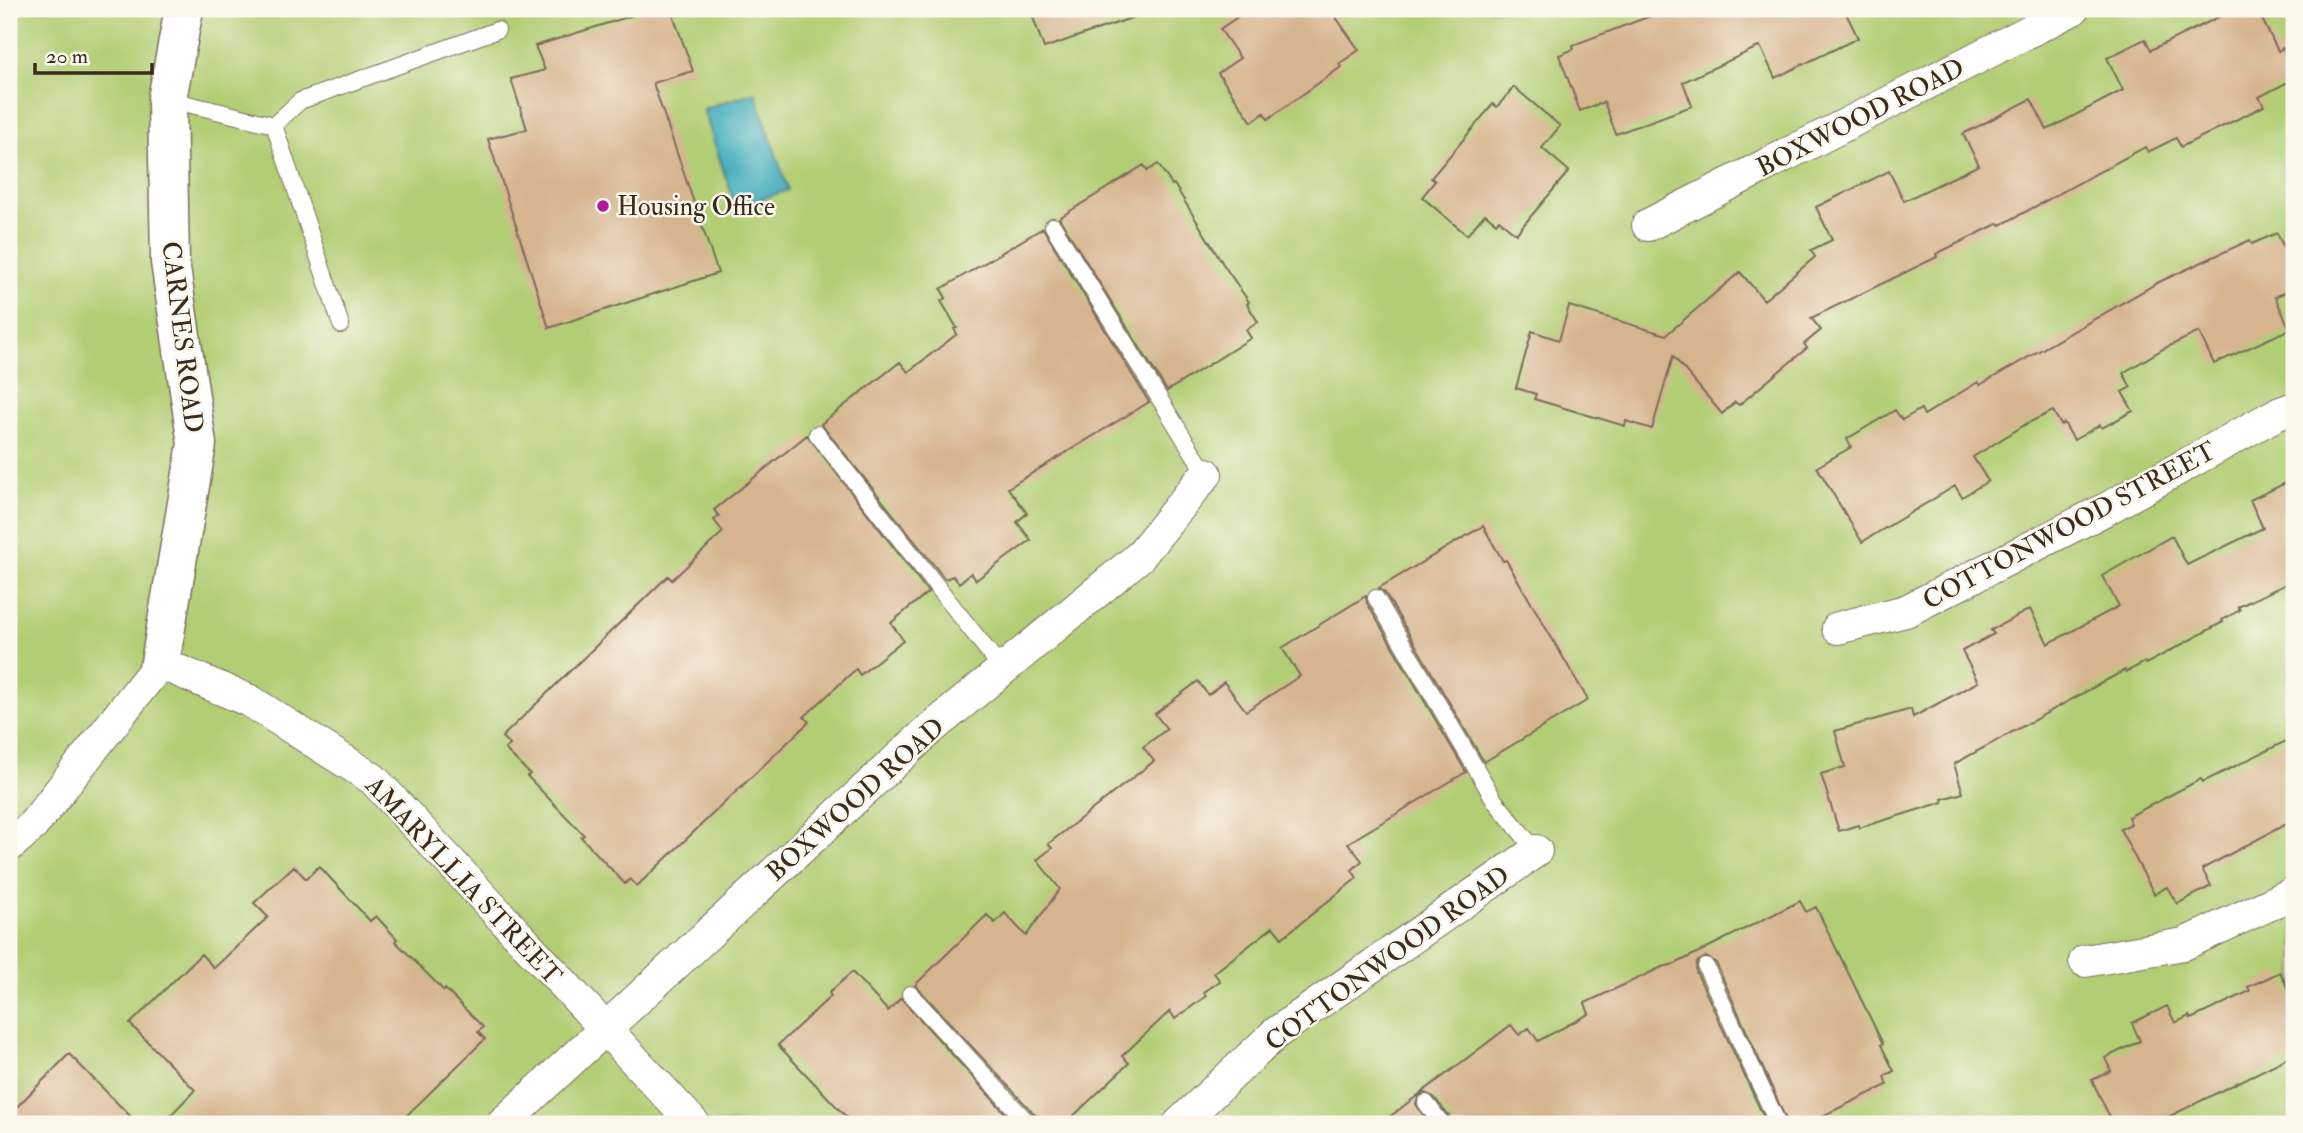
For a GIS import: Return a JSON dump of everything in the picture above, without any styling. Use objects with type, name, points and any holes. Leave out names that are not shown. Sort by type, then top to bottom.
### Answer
[{"type":"street","name":"CARNES ROAD","points":[[160,663],[197,444],[170,262],[167,99],[184,9]]},
{"type":"street","name":"BOXWOOD ROAD","points":[[1647,225],[2073,9]]},
{"type":"street","name":"COTTONWOOD STREET","points":[[1838,628],[1906,611],[2106,509],[2275,415],[2294,408]]},
{"type":"street","name":"BOXWOOD ROAD","points":[[502,1124],[927,732],[1139,557],[1206,474]]},
{"type":"street","points":[[9,846],[33,825],[160,663]]},
{"type":"street","name":"AMARYLLIA STREET","points":[[160,663],[250,701],[373,779],[694,1124]]},
{"type":"street","name":"COTTONWOOD ROAD","points":[[1179,1124],[1276,1033],[1535,851]]},
{"type":"street","points":[[2085,961],[2184,944],[2294,893]]},
{"type":"lane","points":[[274,125],[300,102],[497,30]]},
{"type":"lane","points":[[167,99],[274,125]]},
{"type":"lane","points":[[274,125],[341,325]]},
{"type":"lane","points":[[1053,226],[1206,474]]},
{"type":"lane","points":[[817,434],[1003,670]]},
{"type":"lane","points":[[1376,598],[1496,801],[1535,851]]},
{"type":"lane","points":[[1706,967],[1779,1124]]},
{"type":"lane","points":[[910,995],[1029,1124]]},
{"type":"lane","points":[[1426,1103],[1442,1124]]},
{"type":"green space","points":[[9,9],[2294,9],[2294,1124],[9,1124]]},
{"type":"water","points":[[755,92],[788,190],[736,208],[703,109]]},
{"type":"building","name":"Housing Office","points":[[653,9],[671,9],[693,71],[653,83],[718,273],[549,328],[488,139],[527,129],[511,79],[545,70],[535,46]]},
{"type":"building","points":[[1030,9],[1142,9],[1143,14],[1044,48]]},
{"type":"building","points":[[1249,9],[1330,9],[1359,50],[1339,64],[1341,67],[1268,119],[1264,113],[1252,122],[1218,73],[1240,58],[1220,29]]},
{"type":"building","points":[[1669,9],[1844,9],[1858,38],[1775,78],[1760,46],[1683,82],[1692,106],[1616,134],[1604,102],[1580,111],[1559,55],[1574,49],[1573,45]]},
{"type":"building","points":[[2235,9],[2257,9],[2278,51],[2283,48],[2294,70],[2294,79],[2259,97],[2264,106],[2181,147],[2176,138],[2148,152],[2145,147],[2001,225],[1999,223],[1936,254],[1937,257],[1811,318],[1821,330],[1804,344],[1807,348],[1739,405],[1735,402],[1722,414],[1673,356],[1652,429],[1626,421],[1625,426],[1534,399],[1536,394],[1516,388],[1532,331],[1559,340],[1569,306],[1666,335],[1740,272],[1764,300],[1815,257],[1811,250],[1832,240],[1816,207],[1889,171],[1904,201],[1979,165],[1963,134],[2031,99],[2047,130],[2123,90],[2107,58],[2145,39],[2151,50]]},
{"type":"building","points":[[1514,87],[1560,126],[1542,148],[1569,171],[1516,234],[1499,220],[1496,223],[1485,214],[1467,235],[1422,197],[1435,181],[1431,178],[1493,104],[1497,107]]},
{"type":"building","points":[[1158,164],[1172,185],[1174,184],[1249,302],[1247,304],[1258,322],[1246,330],[1251,338],[1167,391],[1059,218],[1144,165],[1147,171]]},
{"type":"building","points":[[1043,228],[1149,402],[1008,488],[1027,513],[1017,522],[1031,540],[976,580],[971,573],[959,583],[953,576],[945,579],[821,424],[900,362],[908,372],[957,334],[954,329],[957,328],[941,301],[946,298],[941,289]]},
{"type":"building","points":[[2277,233],[2294,269],[2294,288],[2275,297],[2290,329],[2214,364],[2199,332],[2163,349],[2123,373],[2131,387],[2122,392],[2133,411],[2074,440],[2053,411],[2028,423],[1973,457],[1988,481],[1962,497],[1955,486],[1862,542],[1817,467],[1851,447],[1847,439],[1895,410],[1902,420],[1921,409],[1924,415],[1978,382],[1980,385],[2159,282],[2250,240],[2252,244]]},
{"type":"building","points":[[807,435],[928,592],[891,623],[903,640],[860,675],[856,669],[804,717],[809,722],[637,886],[630,879],[625,884],[581,837],[584,835],[527,776],[530,774],[505,749],[510,745],[502,737],[668,576],[672,580],[723,532],[714,520],[719,516],[714,510]]},
{"type":"building","points":[[2294,479],[2294,596],[2288,583],[2238,607],[2240,610],[2222,620],[2223,622],[2146,664],[2145,662],[2126,672],[2125,670],[1954,764],[1963,793],[1942,799],[1943,802],[1859,828],[1858,825],[1839,831],[1821,774],[1845,767],[1835,731],[1911,709],[1913,717],[1978,682],[1962,651],[1994,634],[1991,630],[2030,609],[2048,644],[2119,606],[2102,576],[2172,536],[2187,565],[2263,528],[2250,500]]},
{"type":"building","points":[[1483,526],[1503,561],[1506,560],[1588,700],[1484,762],[1385,593],[1379,588]]},
{"type":"building","points":[[1366,596],[1367,603],[1466,772],[1348,843],[1362,861],[1352,870],[1357,878],[1282,938],[1273,927],[1214,973],[1220,981],[1204,992],[1206,996],[1175,1019],[1170,1011],[1122,1056],[1129,1063],[1065,1124],[1039,1124],[1037,1117],[915,985],[987,915],[995,923],[1005,913],[1026,936],[1060,889],[1037,860],[1052,848],[1048,844],[1154,761],[1143,747],[1167,729],[1155,714],[1198,681],[1208,695],[1224,682],[1246,711],[1300,676],[1282,648]]},
{"type":"building","points":[[2294,737],[2294,820],[2202,869],[2211,886],[2177,904],[2167,887],[2154,894],[2120,829],[2131,824],[2128,817],[2201,779],[2203,782]]},
{"type":"building","points":[[294,866],[306,879],[319,866],[370,921],[376,916],[397,939],[395,941],[483,1027],[478,1032],[485,1039],[398,1124],[162,1124],[195,1090],[130,1024],[201,954],[214,968],[268,917],[254,903]]},
{"type":"building","points":[[1800,901],[1806,912],[1816,907],[1883,1044],[1881,1045],[1894,1071],[1884,1076],[1887,1085],[1806,1124],[1788,1124],[1716,963],[1706,957],[1697,962],[1696,971],[1767,1124],[1452,1124],[1434,1097],[1425,1093],[1419,1095],[1416,1104],[1429,1124],[1380,1124],[1511,1025],[1519,1035],[1529,1028],[1538,1041],[1589,1014],[1585,1003],[1662,967],[1675,964]]},
{"type":"building","points":[[852,972],[888,1011],[901,998],[1015,1124],[853,1124],[778,1045],[831,996],[829,993]]},
{"type":"building","points":[[2280,972],[2294,1002],[2294,1055],[2154,1124],[2113,1124],[2092,1080],[2111,1071],[2105,1058],[2140,1041],[2132,1023],[2167,1006],[2175,1023],[2189,1016],[2191,1019],[2250,991],[2248,987]]},
{"type":"building","points":[[69,1054],[138,1124],[9,1124],[9,1115]]},
{"type":"place","name":"Housing Office","points":[[603,206]]}]
